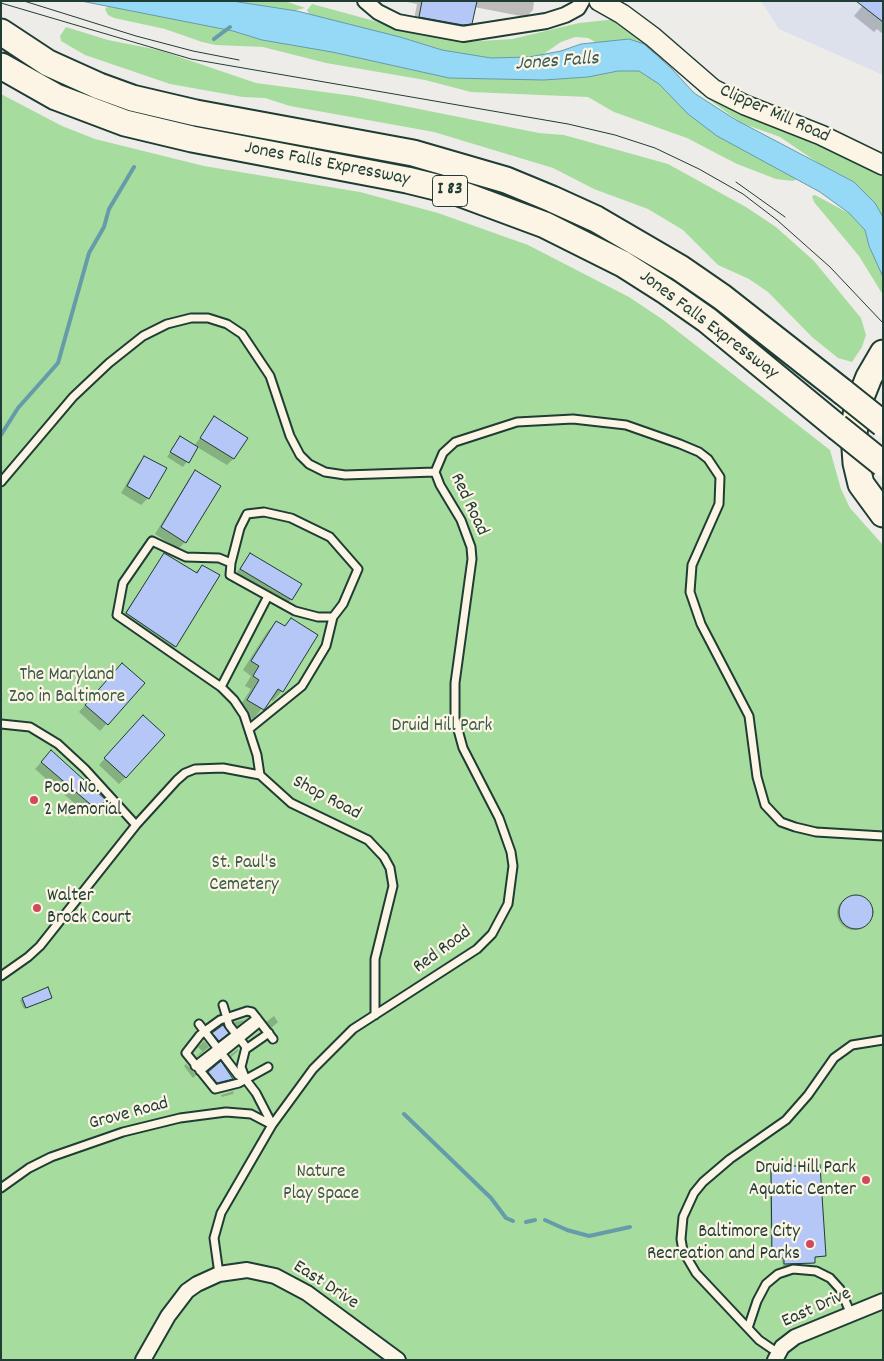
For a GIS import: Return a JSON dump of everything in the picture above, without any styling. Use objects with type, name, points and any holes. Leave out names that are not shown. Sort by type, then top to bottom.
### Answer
[{"type":"highway","name":"Jones Falls Expressway","points":[[7,37],[68,73],[132,98],[196,113],[412,153],[506,180],[552,199],[596,219],[680,268],[722,297],[883,424]]},
{"type":"highway","name":"Jones Falls Expressway","points":[[1,66],[56,97],[125,123],[192,139],[408,180],[456,192],[545,224],[623,264],[667,292],[714,326],[883,464]]},
{"type":"highway","points":[[883,353],[869,377],[857,406],[854,434],[856,463],[862,484],[883,514]]},
{"type":"street","points":[[365,1],[378,12],[398,22],[463,34],[566,15],[578,8],[582,1]]},
{"type":"street","name":"Clipper Mill Road","points":[[599,1],[622,14],[653,37],[714,89],[745,105],[830,139],[883,165]]},
{"type":"street","name":"East Drive","points":[[143,1360],[168,1316],[187,1291],[219,1274],[247,1270],[262,1272],[284,1280],[325,1304],[398,1360]]},
{"type":"street","name":"East Drive","points":[[776,1356],[795,1337],[883,1301]]},
{"type":"lane","points":[[1,482],[73,397],[109,363],[143,336],[167,324],[190,318],[208,318],[227,324],[247,341],[270,376],[290,436],[300,455],[309,464],[326,472],[345,475],[435,472]]},
{"type":"lane","name":"Red Road","points":[[219,1274],[214,1238],[216,1225],[221,1213],[272,1125],[314,1069],[334,1046],[353,1029],[477,949],[502,918],[508,904],[513,866],[507,837],[471,766],[455,719],[455,683],[472,559],[471,546],[462,520],[440,485],[435,472],[443,453],[456,442],[517,422],[542,419],[600,420],[626,425],[680,444],[699,452],[708,459],[720,477],[720,504],[692,565],[690,592],[701,624],[749,716],[757,777],[765,805],[781,822],[795,827],[816,832],[883,836]]},
{"type":"lane","points":[[249,729],[302,686],[326,646],[333,617],[343,604],[358,569],[330,537],[291,518],[264,512],[248,514],[240,528],[231,563],[230,575],[296,611],[318,617],[333,617]]},
{"type":"lane","points":[[231,563],[219,558],[186,557],[152,541],[124,584],[117,615],[221,688],[244,715],[260,776]]},
{"type":"lane","points":[[221,688],[268,596]]},
{"type":"lane","points":[[1,724],[30,727],[58,744],[85,769],[136,825]]},
{"type":"lane","name":"Shop Road","points":[[1,976],[28,958],[40,946],[136,825],[185,773],[195,769],[223,768],[260,776],[291,803],[368,840],[376,847],[390,868],[393,886],[375,959],[375,1015]]},
{"type":"lane","points":[[223,1005],[226,1018],[246,1049]]},
{"type":"lane","points":[[268,1067],[246,1080],[215,1089],[186,1053],[205,1031],[226,1018],[248,1011],[252,1012],[271,1036],[246,1049],[240,1067],[246,1080],[256,1093],[272,1125]]},
{"type":"lane","points":[[197,1069],[258,1020]]},
{"type":"lane","points":[[199,1024],[238,1075],[246,1080]]},
{"type":"lane","points":[[776,1356],[705,1284],[689,1262],[681,1239],[682,1216],[698,1188],[715,1171],[773,1130],[797,1109],[826,1068],[842,1051],[862,1042],[883,1040]]},
{"type":"lane","name":"Grove Road","points":[[1,1188],[29,1168],[51,1157],[123,1132],[180,1118],[241,1112],[259,1116],[272,1125]]},
{"type":"lane","points":[[748,1328],[757,1301],[766,1284],[778,1274],[793,1269],[808,1269],[830,1278],[840,1289],[851,1314]]},
{"type":"shaded area","points":[[761,1],[883,1],[883,75],[779,29]]},
{"type":"green space","points":[[150,1],[406,57],[626,61],[800,178],[793,181],[776,179],[737,164],[687,138],[614,112],[588,97],[471,92],[425,80],[326,63],[263,47],[216,45],[202,42],[165,29],[114,18],[108,15],[105,9],[111,4]]},
{"type":"green space","points":[[230,1],[285,1],[305,8],[292,11]]},
{"type":"green space","points":[[312,4],[415,32],[464,42],[512,39],[579,23],[617,19],[654,44],[646,52],[599,44],[588,38],[575,37],[561,42],[542,55],[513,62],[476,62],[310,16],[307,10]]},
{"type":"green space","points":[[66,27],[108,40],[159,50],[256,83],[354,96],[539,133],[564,135],[668,164],[746,207],[776,227],[814,261],[861,318],[866,335],[862,347],[852,362],[838,358],[812,337],[768,292],[749,279],[718,265],[683,230],[648,209],[594,189],[553,168],[434,132],[290,106],[265,98],[243,97],[170,84],[85,55],[61,41],[60,36]]},
{"type":"green space","points":[[695,85],[867,161],[883,176],[883,218],[865,194],[849,179],[824,167],[780,137],[741,123],[699,92]]},
{"type":"green space","name":"Druid Hill Park","points":[[1,94],[62,126],[95,139],[204,166],[360,192],[438,213],[528,245],[629,297],[662,319],[830,450],[841,489],[850,508],[883,545],[883,1360],[1,1360]]},
{"type":"green space","points":[[815,195],[850,214],[867,232],[883,263],[883,295],[859,256],[814,202],[812,196]]},
{"type":"water","name":"Jones Falls","points":[[81,1],[232,1],[297,11],[400,37],[442,50],[491,58],[529,57],[561,51],[581,44],[629,39],[644,44],[672,69],[694,93],[736,120],[854,182],[875,203],[883,217],[883,277],[869,246],[865,230],[849,213],[820,192],[717,136],[688,114],[659,84],[639,71],[618,71],[588,77],[544,80],[449,78],[332,52],[262,40],[233,31]]},
{"type":"building","points":[[422,1],[477,1],[472,24],[463,25],[419,17]]},
{"type":"building","points":[[856,1],[883,1],[883,22]]},
{"type":"building","points":[[214,416],[248,438],[234,459],[200,438]]},
{"type":"building","points":[[180,436],[198,447],[189,463],[170,452]]},
{"type":"building","points":[[144,456],[167,468],[149,499],[127,486]]},
{"type":"building","points":[[195,470],[221,486],[186,543],[161,527]]},
{"type":"building","points":[[164,553],[197,573],[202,565],[220,575],[176,647],[126,613]]},
{"type":"building","points":[[250,553],[302,584],[292,600],[240,569]]},
{"type":"building","points":[[291,618],[318,635],[283,692],[278,689],[264,710],[247,700],[259,680],[253,676],[259,666],[251,661],[276,621],[285,626]]},
{"type":"building","points":[[122,663],[145,683],[108,725],[85,705]]},
{"type":"building","points":[[143,715],[165,735],[126,778],[104,758]]},
{"type":"building","points":[[51,750],[106,800],[97,810],[41,762]]},
{"type":"building","points":[[856,895],[868,900],[873,912],[868,924],[856,929],[844,924],[839,912],[844,900]]},
{"type":"building","points":[[48,987],[52,998],[26,1008],[22,998]]},
{"type":"building","points":[[223,1025],[229,1033],[219,1041],[212,1033]]},
{"type":"building","points":[[221,1061],[233,1079],[217,1083],[208,1072]]},
{"type":"building","points":[[820,1165],[826,1256],[815,1257],[815,1263],[784,1264],[784,1258],[772,1258],[771,1167]]},
{"type":"waterway","points":[[214,39],[230,27]]},
{"type":"waterway","points":[[1,435],[18,408],[58,363],[89,253],[104,227],[109,209],[134,167]]},
{"type":"waterway","points":[[404,1114],[491,1198],[506,1218],[513,1221]]},
{"type":"waterway","points":[[526,1222],[535,1220]]},
{"type":"waterway","points":[[545,1220],[567,1230],[589,1236],[630,1227]]},
{"type":"tram line","points":[[24,1],[136,36],[193,51],[239,60]]},
{"type":"tram line","points":[[1,3],[191,59],[568,124],[615,135],[655,148],[699,169],[743,194],[777,220],[830,267],[883,323]]},
{"type":"tram line","points":[[736,182],[785,217]]},
{"type":"place","name":"Pool No. 2 Memorial","points":[[34,800]]},
{"type":"place","name":"Walter Brock Court","points":[[37,908]]},
{"type":"place","name":"Druid Hill Park Aquatic Center","points":[[866,1180]]},
{"type":"place","name":"Baltimore City Recreation and Parks","points":[[810,1244]]},
{"type":"park label","name":"The Maryland Zoo in Baltimore","points":[[67,687]]},
{"type":"park label","name":"St. Paul's Cemetery","points":[[244,875]]},
{"type":"park label","name":"Nature Play Space","points":[[321,1184]]}]
